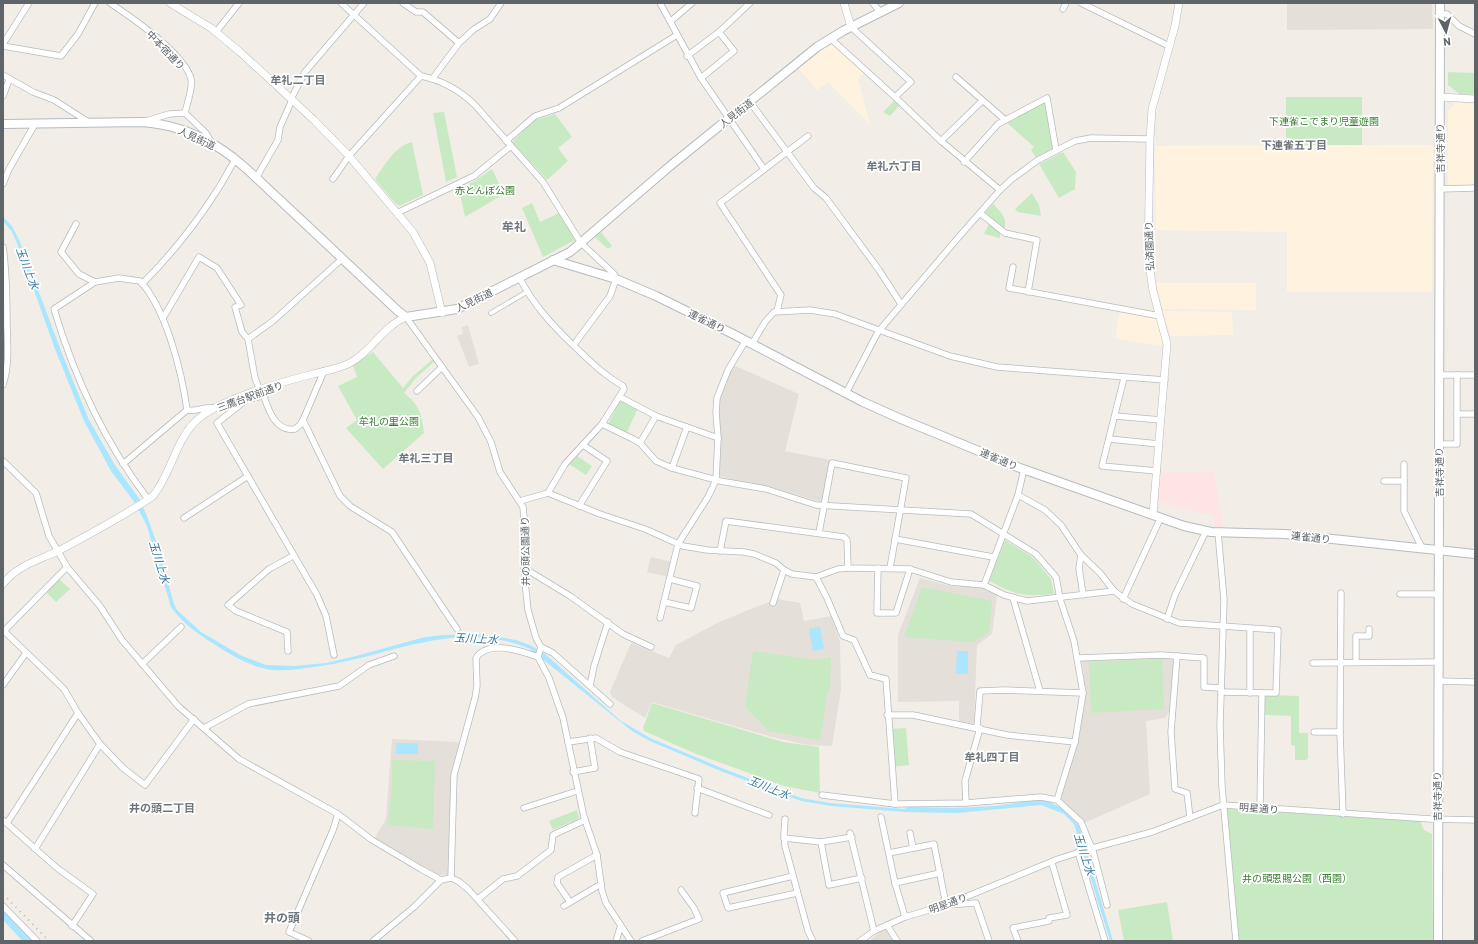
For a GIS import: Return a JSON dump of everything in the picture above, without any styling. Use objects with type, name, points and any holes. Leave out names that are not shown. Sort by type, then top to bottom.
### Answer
[{"type":"main road","name":"人見街道","points":[[3,124],[142,122],[175,127],[212,143],[235,160],[406,317],[442,313],[457,309],[476,301],[519,277],[570,252],[670,166],[830,38],[899,3]]},
{"type":"main road","name":"吉祥寺通り","points":[[1438,941],[1437,819],[1440,3]]},
{"type":"main road","name":"連雀通り","points":[[553,260],[616,279],[680,308],[846,393],[901,419],[1024,469],[1157,516],[1206,531],[1285,534],[1475,554]]},
{"type":"street","points":[[29,3],[3,45],[61,56],[78,34],[95,3]]},
{"type":"street","name":"中本宿通り","points":[[110,3],[150,32],[186,69],[191,80],[185,113]]},
{"type":"street","points":[[170,3],[216,32],[292,99],[349,156],[413,232],[430,263],[442,313]]},
{"type":"street","points":[[216,32],[239,3]]},
{"type":"street","points":[[341,3],[421,76],[433,78],[465,96],[543,182],[581,243],[612,271],[616,279],[610,296],[576,342]]},
{"type":"street","points":[[256,178],[278,140],[280,127],[305,72],[364,3]]},
{"type":"street","points":[[403,3],[416,12],[423,12],[459,44]]},
{"type":"street","points":[[433,78],[459,44],[473,30],[490,19],[501,3]]},
{"type":"street","points":[[660,3],[671,21],[687,56],[728,119],[764,169]]},
{"type":"street","points":[[671,21],[692,3]]},
{"type":"street","points":[[687,56],[719,32],[750,3]]},
{"type":"street","points":[[844,3],[851,27],[911,82],[895,97]]},
{"type":"street","points":[[873,3],[880,12]]},
{"type":"street","points":[[1081,3],[1169,46]]},
{"type":"street","name":"弘済園通り","points":[[1157,516],[1157,471],[1167,340],[1153,291],[1148,256],[1150,139],[1152,109],[1179,3]]},
{"type":"street","points":[[1440,14],[1447,14],[1459,26],[1475,34]]},
{"type":"street","points":[[701,78],[734,51],[719,32]]},
{"type":"street","points":[[506,141],[535,116],[559,108],[677,35]]},
{"type":"street","points":[[830,38],[964,162],[1000,190]]},
{"type":"street","points":[[3,75],[9,80],[54,100],[91,123]]},
{"type":"street","points":[[333,179],[349,156],[421,76]]},
{"type":"street","points":[[956,77],[1004,119]]},
{"type":"street","points":[[3,96],[9,80]]},
{"type":"street","points":[[1440,97],[1475,99]]},
{"type":"street","points":[[964,162],[1004,119],[1047,98],[1056,150]]},
{"type":"street","points":[[941,141],[982,100]]},
{"type":"street","points":[[750,102],[814,188],[826,198],[879,270],[901,304]]},
{"type":"street","points":[[142,122],[169,114],[185,113],[205,132],[212,143]]},
{"type":"street","points":[[3,184],[9,170],[35,124]]},
{"type":"street","points":[[777,311],[781,295],[720,203],[808,136]]},
{"type":"street","points":[[846,393],[879,330],[1000,190],[1023,170],[1056,150],[1075,141],[1091,138],[1150,139]]},
{"type":"street","points":[[397,213],[474,176],[511,146]]},
{"type":"street","points":[[142,284],[161,265],[195,222],[217,191],[235,160]]},
{"type":"street","points":[[1440,189],[1475,188]]},
{"type":"street","points":[[980,213],[1005,233],[1037,240],[1028,292]]},
{"type":"street","points":[[76,224],[61,252],[79,274],[95,282]]},
{"type":"street","points":[[3,247],[8,283],[6,340],[8,367],[3,385]]},
{"type":"street","points":[[163,318],[199,257],[217,268],[241,304],[235,307],[242,332],[248,339],[255,378],[271,415],[283,427],[295,429],[299,427],[324,371]]},
{"type":"street","points":[[248,339],[273,321],[343,258]]},
{"type":"street","points":[[1013,267],[1009,288],[1160,316]]},
{"type":"street","points":[[519,277],[531,299],[554,328],[597,369],[623,386],[624,389],[602,424],[565,464],[548,493]]},
{"type":"street","points":[[146,501],[101,426],[61,331],[54,309],[95,282],[119,278],[140,281],[163,318],[187,410]]},
{"type":"street","points":[[491,313],[525,294]]},
{"type":"street","points":[[660,618],[678,544],[708,497],[716,480],[718,438],[717,398],[728,370],[768,318],[777,311],[816,310],[835,314],[950,356],[997,367],[1165,380]]},
{"type":"street","name":"井の頭公園通り","points":[[406,317],[486,429],[500,472],[520,500],[525,521],[524,568],[528,610],[536,638],[541,648]]},
{"type":"street","name":"三鷹台駅前通り","points":[[3,584],[9,576],[23,566],[58,551],[146,501],[161,486],[184,437],[198,419],[215,408],[261,391],[347,364],[361,356],[396,321],[406,317]]},
{"type":"street","points":[[417,391],[442,367]]},
{"type":"street","points":[[1439,375],[1475,375]]},
{"type":"street","points":[[1439,444],[1457,444],[1457,375]]},
{"type":"street","points":[[1124,378],[1102,466],[1157,471]]},
{"type":"street","points":[[261,391],[258,397],[246,400],[217,423],[316,595],[326,616],[334,655]]},
{"type":"street","points":[[620,397],[656,416],[718,438]]},
{"type":"street","points":[[187,410],[195,412],[206,406],[215,408]]},
{"type":"street","points":[[123,464],[187,410]]},
{"type":"street","points":[[1457,414],[1475,414]]},
{"type":"street","points":[[640,443],[656,416]]},
{"type":"street","points":[[1114,416],[1161,420]]},
{"type":"street","points":[[303,420],[340,496],[350,506],[392,532],[457,629]]},
{"type":"street","points":[[602,424],[640,443],[656,461],[672,468],[716,480],[766,488],[816,505],[971,514],[1036,554],[1056,577],[1060,599],[1078,658],[1083,693],[1076,742],[1057,800]]},
{"type":"street","points":[[672,468],[687,427]]},
{"type":"street","points":[[1109,439],[1159,444]]},
{"type":"street","points":[[579,506],[607,461],[583,444]]},
{"type":"street","points":[[3,461],[36,493],[50,536],[67,567],[100,606],[122,640],[178,706],[239,759],[338,814],[372,840],[441,880]]},
{"type":"street","points":[[819,533],[832,463],[906,478],[890,568]]},
{"type":"street","points":[[1404,464],[1404,511],[1422,548]]},
{"type":"street","points":[[984,585],[993,557],[1018,495],[1024,469]]},
{"type":"street","points":[[184,518],[248,476]]},
{"type":"street","points":[[1384,481],[1404,481]]},
{"type":"street","points":[[520,500],[548,493],[579,506],[634,525],[678,544],[695,549],[754,554],[776,563],[784,570],[792,574],[816,577],[838,569],[848,568],[890,568],[910,570],[951,582],[984,585],[1013,598],[1026,601],[1060,599],[1114,591]]},
{"type":"street","points":[[1018,495],[1045,510],[1061,525],[1081,554],[1123,599],[1179,623],[1278,630],[1276,693],[1250,693],[1204,687],[1204,658],[1161,654],[1078,658]]},
{"type":"street","points":[[1123,599],[1157,516]]},
{"type":"street","points":[[720,551],[726,521],[819,533],[844,537],[847,540],[848,568]]},
{"type":"street","points":[[1167,619],[1175,595],[1206,531]]},
{"type":"street","points":[[1218,532],[1224,582],[1224,627],[1220,726],[1223,805],[1236,941]]},
{"type":"street","points":[[895,539],[993,557]]},
{"type":"street","points":[[1081,554],[1079,568],[1083,595]]},
{"type":"street","points":[[288,651],[287,632],[236,611],[228,605],[269,569],[293,556]]},
{"type":"street","points":[[67,567],[3,630],[64,689],[78,713],[100,744],[123,768],[145,785],[194,719]]},
{"type":"street","points":[[524,568],[570,596],[623,634],[651,647]]},
{"type":"street","points":[[878,568],[878,613],[896,613],[910,570]]},
{"type":"street","points":[[772,603],[784,570]]},
{"type":"street","points":[[816,577],[828,598],[843,636],[854,640],[870,675],[886,679],[887,715],[895,804]]},
{"type":"street","points":[[664,602],[691,608],[697,586],[670,579]]},
{"type":"street","points":[[1341,593],[1340,732],[1343,814]]},
{"type":"street","points":[[1400,594],[1438,594]]},
{"type":"street","points":[[1013,598],[1040,691]]},
{"type":"street","points":[[590,686],[594,666],[608,622]]},
{"type":"street","points":[[142,664],[181,627]]},
{"type":"street","points":[[1250,629],[1250,693]]},
{"type":"street","points":[[1356,662],[1356,636],[1369,636],[1370,629]]},
{"type":"street","points":[[451,878],[454,775],[475,698],[477,686],[476,658],[482,652],[501,647],[519,650],[538,656],[549,678],[560,708],[577,791],[585,820],[598,855],[601,884],[606,903],[620,928],[631,941]]},
{"type":"street","points":[[538,656],[541,648],[553,653],[610,704]]},
{"type":"street","points":[[3,685],[26,653]]},
{"type":"street","points":[[204,728],[248,704],[339,686],[370,665],[394,656]]},
{"type":"street","points":[[1177,656],[1171,719],[1172,753],[1175,789],[1187,793],[1190,818]]},
{"type":"street","points":[[1313,663],[1438,662]]},
{"type":"street","points":[[1438,681],[1475,682]]},
{"type":"street","points":[[966,803],[965,781],[978,728],[980,691],[1083,693]]},
{"type":"street","points":[[1260,808],[1262,693]]},
{"type":"street","points":[[72,926],[93,894],[57,868],[5,822],[78,713]]},
{"type":"street","points":[[887,715],[913,715],[1008,735],[1076,742]]},
{"type":"street","points":[[1314,732],[1340,732]]},
{"type":"street","points":[[568,742],[590,738],[600,739],[620,752],[699,779],[695,813]]},
{"type":"street","points":[[574,772],[596,768],[590,738]]},
{"type":"street","points":[[35,849],[100,744]]},
{"type":"street","points":[[697,788],[769,815]]},
{"type":"street","points":[[524,808],[577,791]]},
{"type":"street","points":[[822,795],[895,804],[966,803],[1041,797],[1057,800],[1081,822],[1094,907],[1105,941]]},
{"type":"street","name":"明星通り","points":[[860,941],[874,930],[905,917],[946,905],[1085,850],[1152,832],[1223,805],[1343,814],[1475,820]]},
{"type":"street","points":[[309,941],[289,932],[333,830],[338,814]]},
{"type":"street","points":[[881,817],[895,883],[905,917]]},
{"type":"street","points":[[785,819],[784,838],[808,931],[813,941]]},
{"type":"street","points":[[478,899],[503,879],[517,876],[551,850],[553,835],[585,820]]},
{"type":"street","points":[[910,833],[914,848]]},
{"type":"street","points":[[784,838],[821,842],[851,835],[874,930]]},
{"type":"street","points":[[821,842],[830,885],[862,878]]},
{"type":"street","points":[[889,853],[934,844],[946,905],[976,903],[989,941]]},
{"type":"street","points":[[1085,850],[1107,905]]},
{"type":"street","points":[[570,902],[557,883],[558,877],[598,855]]},
{"type":"street","points":[[1018,941],[1013,928],[1049,921],[1049,918],[1067,914],[1052,862]]},
{"type":"street","points":[[3,865],[91,941]]},
{"type":"street","points":[[895,883],[940,873]]},
{"type":"street","points":[[793,876],[723,893],[728,908],[798,893]]},
{"type":"street","points":[[373,941],[414,907],[441,880],[451,878],[458,881],[478,899],[513,940]]},
{"type":"street","points":[[564,906],[601,884]]},
{"type":"street","points":[[642,941],[699,919],[694,908],[681,890]]},
{"type":"street","points":[[3,906],[37,941]]},
{"type":"street","points":[[887,925],[897,941]]},
{"type":"street","points":[[616,941],[620,928]]},
{"type":"shaded area","points":[[1287,3],[1432,3],[1433,29],[1287,30]]},
{"type":"shaded area","points":[[831,41],[865,73],[858,79],[870,124],[828,82],[817,90],[798,68]]},
{"type":"shaded area","points":[[1455,103],[1475,104],[1475,187],[1448,187],[1448,111]]},
{"type":"shaded area","points":[[1433,145],[1432,292],[1287,292],[1287,232],[1156,230],[1155,146]]},
{"type":"shaded area","points":[[1156,283],[1256,283],[1256,310],[1163,309]]},
{"type":"shaded area","points":[[1163,311],[1232,312],[1233,335],[1171,336]]},
{"type":"shaded area","points":[[1122,312],[1157,319],[1163,336],[1162,346],[1118,339],[1116,337],[1119,314]]},
{"type":"shaded area","points":[[468,325],[479,364],[469,367],[457,336],[463,334],[462,327]]},
{"type":"shaded area","points":[[733,365],[799,394],[785,451],[831,460],[823,500],[821,502],[768,486],[754,485],[718,476],[718,413],[720,396]]},
{"type":"shaded area","points":[[1161,472],[1214,472],[1223,528],[1215,528],[1213,514],[1202,514],[1157,501]]},
{"type":"shaded area","points":[[651,557],[672,562],[669,577],[647,572]]},
{"type":"shaded area","points":[[920,578],[950,586],[980,587],[997,596],[992,634],[977,645],[974,724],[959,721],[959,701],[898,702],[898,635]]},
{"type":"shaded area","points":[[777,599],[800,603],[804,621],[831,616],[840,641],[841,690],[832,746],[808,745],[772,737],[652,702],[645,718],[612,697],[610,692],[631,643],[669,658],[676,645],[715,624],[753,608],[769,602],[776,603]]},
{"type":"shaded area","points":[[1174,657],[1171,709],[1165,718],[1146,721],[1150,794],[1084,823],[1061,800],[1060,795],[1079,733],[1084,709],[1086,692],[1082,660]]},
{"type":"shaded area","points":[[392,739],[459,742],[451,777],[448,875],[439,875],[375,838],[386,819]]},
{"type":"shaded area","points":[[885,929],[893,941],[869,941]]},
{"type":"green space","points":[[1448,72],[1475,73],[1475,95],[1459,94],[1448,85]]},
{"type":"green space","name":"下連雀こでまり児童遊園","points":[[1286,97],[1362,97],[1362,145],[1286,145]]},
{"type":"green space","points":[[895,100],[900,105],[890,116],[883,112]]},
{"type":"green space","points":[[1046,100],[1053,149],[1037,159],[1031,150],[1034,147],[1005,121]]},
{"type":"green space","points":[[444,112],[457,177],[446,182],[433,113]]},
{"type":"green space","points":[[555,114],[572,137],[558,148],[568,161],[547,180],[512,142],[535,120]]},
{"type":"green space","points":[[412,142],[423,195],[399,206],[375,179],[386,162],[401,147]]},
{"type":"green space","points":[[1063,152],[1076,172],[1075,189],[1059,198],[1039,164]]},
{"type":"green space","name":"赤とんぼ公園","points":[[492,169],[504,194],[465,217],[459,188],[473,182]]},
{"type":"green space","points":[[1032,193],[1039,205],[1041,216],[1018,212],[1015,209]]},
{"type":"green space","points":[[532,203],[540,222],[559,213],[575,240],[543,257],[522,208]]},
{"type":"green space","points":[[993,204],[1005,219],[1004,231],[985,213]]},
{"type":"green space","points":[[989,224],[1000,232],[1000,238],[984,234]]},
{"type":"green space","points":[[601,232],[612,246],[608,249],[595,237]]},
{"type":"green space","name":"牟礼の里公園","points":[[373,352],[403,388],[413,376],[433,359],[435,361],[416,378],[404,393],[413,401],[419,410],[424,433],[383,469],[346,428],[357,420],[338,386],[357,377],[353,366]]},
{"type":"green space","points":[[620,401],[638,408],[627,432],[609,424]]},
{"type":"green space","points":[[577,456],[592,466],[586,475],[569,464]]},
{"type":"green space","points":[[1005,540],[1034,558],[1051,579],[1054,594],[1020,594],[989,581]]},
{"type":"green space","points":[[59,579],[70,589],[56,602],[46,592]]},
{"type":"green space","points":[[922,587],[992,601],[989,632],[974,642],[904,637]]},
{"type":"green space","points":[[753,651],[816,660],[831,657],[830,691],[828,691],[820,740],[769,731],[745,707]]},
{"type":"green space","points":[[1162,659],[1164,709],[1091,713],[1089,662]]},
{"type":"green space","points":[[1266,695],[1299,696],[1299,733],[1308,733],[1308,758],[1306,760],[1295,760],[1295,746],[1291,745],[1291,716],[1265,715],[1264,699]]},
{"type":"green space","points":[[652,703],[783,742],[819,747],[820,793],[784,786],[694,753],[644,731],[643,728]]},
{"type":"green space","points":[[906,728],[909,765],[893,767],[889,729]]},
{"type":"green space","points":[[392,760],[435,761],[433,829],[388,825],[392,785]]},
{"type":"green space","name":"井の頭恩賜公園（西園）","points":[[1227,809],[1420,821],[1424,830],[1432,834],[1433,941],[1237,941]]},
{"type":"green space","points":[[577,810],[579,817],[578,819],[553,830],[549,821]]},
{"type":"green space","points":[[1167,902],[1173,941],[1124,941],[1118,910]]},
{"type":"water","name":"玉川上水","points":[[3,217],[12,226],[20,242],[89,420],[115,465],[140,500],[157,544],[174,604],[177,610],[201,632],[242,656],[266,665],[294,666],[326,663],[425,637],[480,634],[516,640],[530,645],[545,654],[621,721],[650,738],[724,769],[801,798],[830,803],[904,809],[908,807],[953,808],[996,806],[1033,800],[1048,801],[1065,810],[1079,826],[1113,941],[1110,941],[1074,824],[1064,814],[1041,805],[958,813],[905,812],[831,806],[801,801],[723,772],[650,741],[632,731],[530,649],[502,640],[475,637],[448,638],[341,662],[302,669],[278,670],[266,669],[246,662],[208,640],[185,623],[171,607],[147,526],[135,503],[111,471],[84,421],[55,349],[17,243],[12,232],[3,221]]},
{"type":"water","points":[[820,627],[824,649],[813,651],[809,629]]},
{"type":"water","points":[[957,651],[968,651],[968,674],[956,674]]},
{"type":"water","points":[[396,743],[418,743],[418,754],[396,754]]},
{"type":"waterway","points":[[3,912],[30,941]]},
{"type":"railway","points":[[3,894],[49,941]]},
{"type":"district","name":"牟礼二丁目","points":[[298,79]]},
{"type":"district","name":"下連雀五丁目","points":[[1294,144]]},
{"type":"district","name":"牟礼六丁目","points":[[894,165]]},
{"type":"district","name":"牟礼","points":[[514,226]]},
{"type":"district","name":"牟礼三丁目","points":[[426,457]]},
{"type":"district","name":"牟礼四丁目","points":[[992,756]]},
{"type":"district","name":"井の頭二丁目","points":[[162,807]]},
{"type":"district","name":"井の頭","points":[[282,917]]}]
